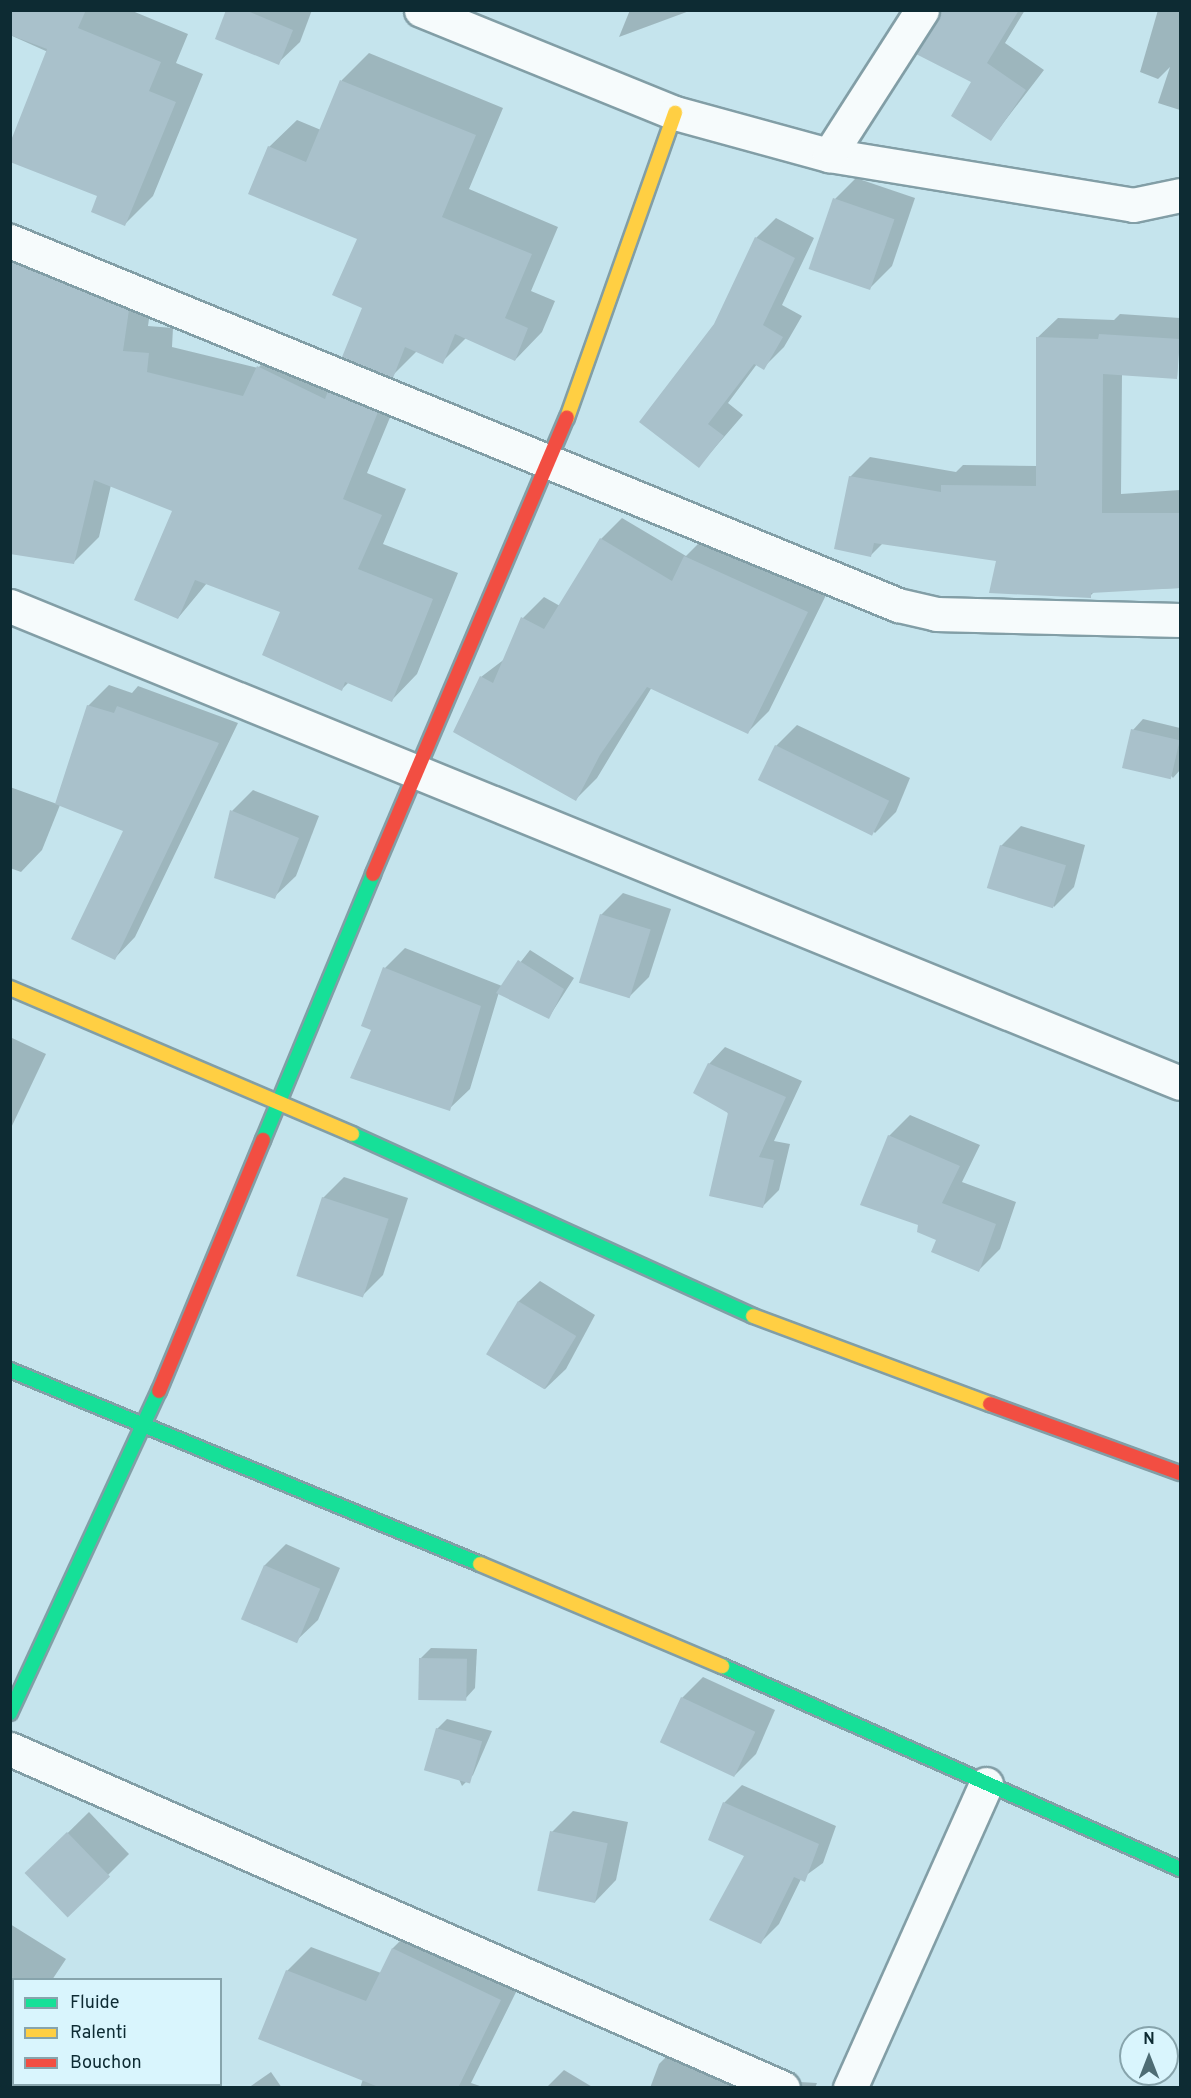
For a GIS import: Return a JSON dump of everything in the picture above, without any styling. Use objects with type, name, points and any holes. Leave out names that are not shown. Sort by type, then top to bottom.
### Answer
[{"type":"street","points":[[421,10],[675,113],[829,155],[1133,205],[1180,195]]},
{"type":"street","points":[[829,155],[922,10]]},
{"type":"street","points":[[10,1713],[145,1426],[282,1102],[414,772],[550,466],[675,113]]},
{"type":"street","points":[[10,241],[550,466],[898,605],[936,614],[1180,620]]},
{"type":"street","points":[[10,606],[1180,1083]]},
{"type":"street","points":[[10,988],[282,1102],[766,1322],[1180,1473]]},
{"type":"street","points":[[10,1370],[683,1648],[1180,1869]]},
{"type":"street","points":[[10,1749],[783,2088]]},
{"type":"street","points":[[850,2088],[986,1784]]},
{"type":"building","points":[[10,10],[86,10],[78,28],[161,62],[149,91],[176,102],[125,226],[91,212],[97,196],[10,162],[10,143],[47,49],[10,35]]},
{"type":"building","points":[[226,10],[245,10],[293,30],[279,65],[215,39]]},
{"type":"building","points":[[941,10],[1019,10],[987,63],[1026,90],[991,141],[951,116],[971,82],[916,54]]},
{"type":"building","points":[[340,80],[476,135],[442,217],[532,254],[505,318],[528,328],[515,361],[455,334],[443,364],[405,347],[393,378],[342,357],[362,308],[332,295],[357,239],[248,194],[268,146],[306,162]]},
{"type":"building","points":[[833,198],[894,219],[870,290],[809,269]]},
{"type":"building","points":[[755,237],[795,258],[763,325],[783,337],[764,370],[754,364],[708,424],[724,436],[699,468],[639,422],[714,324]]},
{"type":"building","points":[[10,261],[129,310],[123,351],[149,353],[147,372],[243,396],[257,366],[325,399],[328,391],[378,412],[343,499],[382,515],[358,569],[433,599],[392,702],[345,682],[342,691],[262,655],[280,612],[195,580],[178,619],[134,600],[172,511],[94,480],[74,564],[10,554]]},
{"type":"building","points":[[1099,334],[1180,339],[1177,379],[1103,374],[1102,513],[1180,513],[1180,588],[1091,593],[1091,598],[989,593],[996,561],[874,543],[871,557],[834,549],[849,476],[941,492],[941,485],[1036,486],[1036,337],[1098,339]]},
{"type":"building","points":[[600,538],[672,581],[684,556],[808,612],[748,734],[647,687],[600,755],[576,801],[453,732],[480,676],[493,683],[521,617],[544,629]]},
{"type":"building","points":[[87,705],[114,713],[117,706],[219,743],[115,960],[71,939],[123,831],[55,804]]},
{"type":"building","points":[[1131,729],[1180,740],[1171,779],[1122,768]]},
{"type":"building","points":[[775,745],[889,801],[872,836],[758,780]]},
{"type":"building","points":[[230,810],[299,838],[275,899],[214,878]]},
{"type":"building","points":[[1000,845],[1066,865],[1053,908],[987,888]]},
{"type":"building","points":[[600,914],[651,929],[630,998],[579,983]]},
{"type":"building","points":[[518,960],[564,989],[549,1019],[496,993]]},
{"type":"building","points":[[383,967],[481,1006],[450,1111],[350,1078],[371,1030],[361,1026]]},
{"type":"building","points":[[708,1063],[786,1097],[759,1157],[774,1160],[763,1208],[709,1196],[728,1113],[693,1093]]},
{"type":"building","points":[[888,1135],[960,1166],[942,1203],[996,1224],[979,1272],[931,1252],[936,1240],[917,1232],[918,1225],[860,1205]]},
{"type":"building","points":[[322,1197],[389,1219],[363,1298],[296,1276]]},
{"type":"building","points":[[518,1301],[576,1336],[544,1389],[486,1354]]},
{"type":"building","points":[[264,1565],[320,1589],[297,1643],[241,1619]]},
{"type":"building","points":[[419,1658],[467,1659],[466,1701],[418,1700]]},
{"type":"building","points":[[681,1697],[755,1732],[734,1777],[660,1742]]},
{"type":"building","points":[[436,1728],[482,1741],[470,1784],[424,1770]]},
{"type":"building","points":[[723,1802],[819,1844],[805,1882],[794,1877],[761,1944],[709,1920],[744,1856],[708,1840]]},
{"type":"building","points":[[550,1831],[608,1843],[595,1903],[537,1891]]},
{"type":"building","points":[[67,1832],[110,1877],[68,1918],[25,1873]]},
{"type":"building","points":[[392,1948],[501,2000],[458,2088],[381,2088],[258,2039],[286,1970],[366,2001]]},
{"type":"traffic: fast","points":[[263,1140],[373,874]]},
{"type":"traffic: fast","points":[[352,1134],[753,1316]]},
{"type":"traffic: fast","points":[[10,1370],[480,1564]]},
{"type":"traffic: fast","points":[[10,1713],[159,1391]]},
{"type":"traffic: fast","points":[[722,1666],[1180,1869]]},
{"type":"traffic: slow","points":[[567,418],[675,113]]},
{"type":"traffic: slow","points":[[10,988],[352,1134]]},
{"type":"traffic: slow","points":[[753,1316],[990,1404]]},
{"type":"traffic: slow","points":[[480,1564],[722,1666]]},
{"type":"traffic: jam","points":[[373,874],[567,418]]},
{"type":"traffic: jam","points":[[159,1391],[263,1140]]},
{"type":"traffic: jam","points":[[990,1404],[1180,1473]]}]
